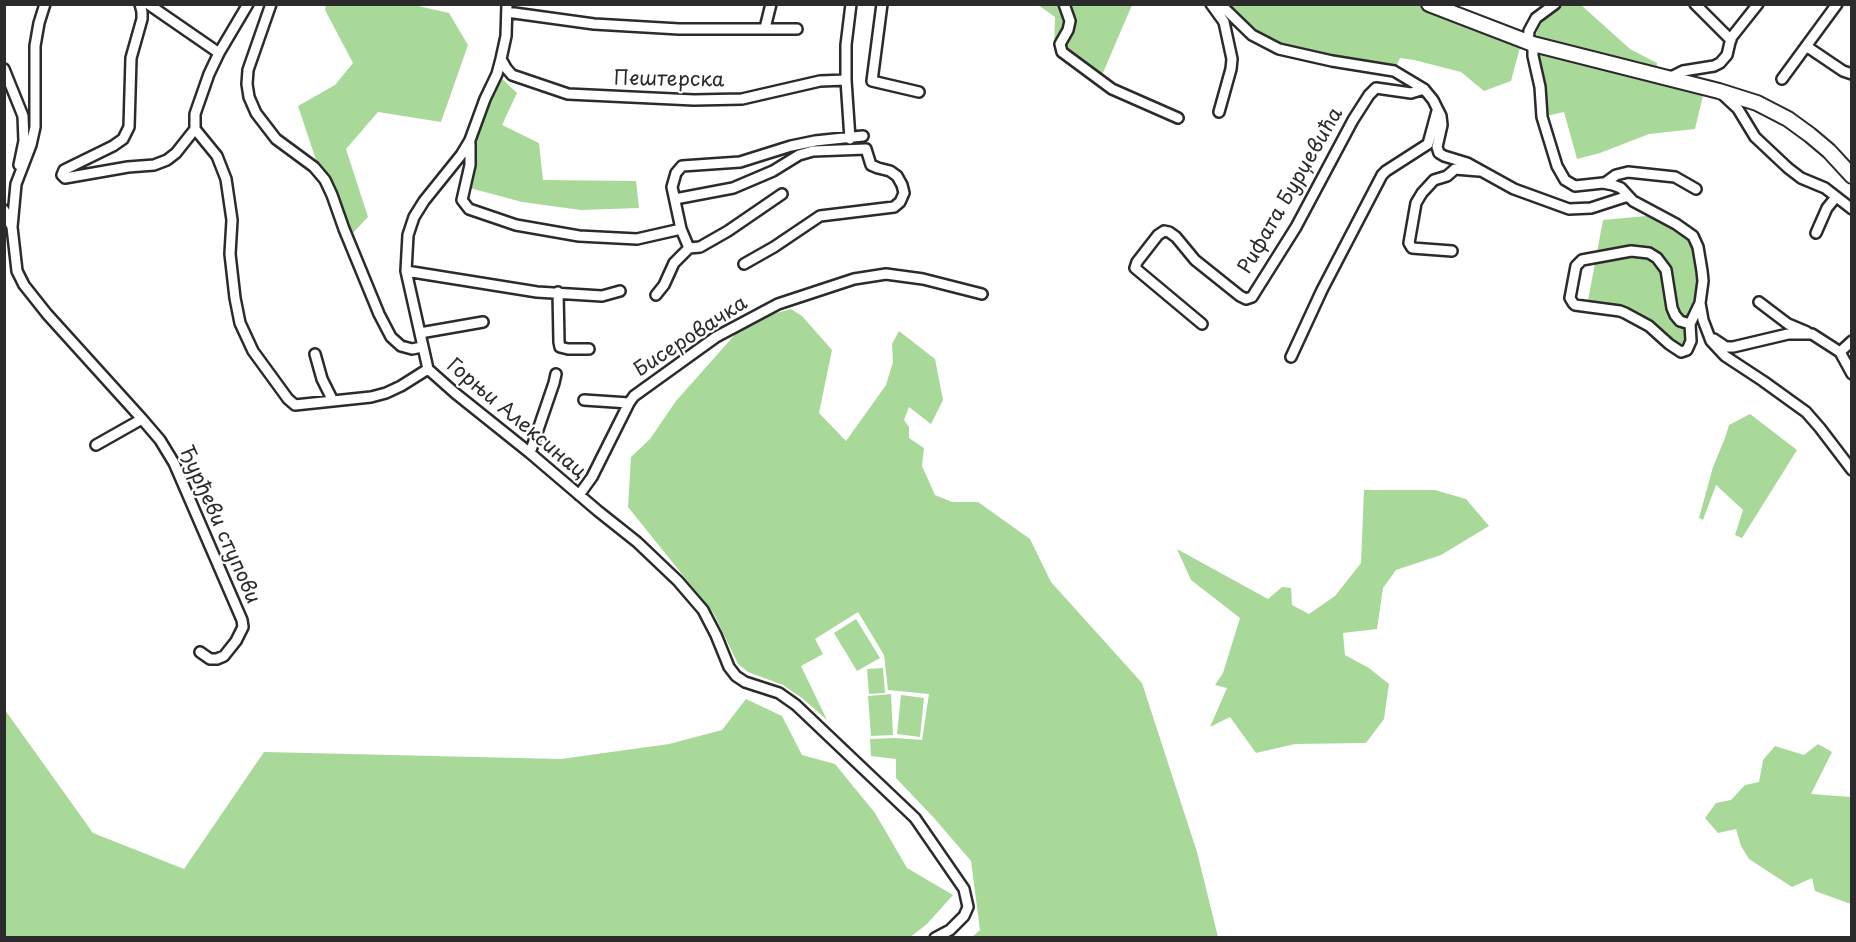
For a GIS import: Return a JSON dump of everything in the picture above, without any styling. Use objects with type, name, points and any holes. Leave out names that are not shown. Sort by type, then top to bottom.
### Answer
[{"type":"main road","points":[[1430,4],[1531,43],[1719,91],[1757,103],[1788,118],[1829,151],[1851,176]]},
{"type":"street","name":"Ђурђеви ступови","points":[[45,4],[35,46],[35,127],[31,145],[16,184],[12,227],[17,271],[24,285],[47,314],[160,440],[173,462],[242,620],[243,627],[236,641],[224,656],[217,659],[210,658],[200,652]]},
{"type":"street","points":[[140,4],[142,19],[131,58],[129,127],[123,139],[113,146],[64,170],[62,173],[65,178],[154,165],[167,160],[176,153],[195,129],[195,114],[209,74],[248,4]]},
{"type":"street","points":[[148,4],[219,53]]},
{"type":"street","points":[[271,4],[248,70],[246,84],[256,112],[276,140],[314,166],[325,180],[379,314],[391,337],[401,346],[412,349],[422,347]]},
{"type":"street","points":[[765,28],[771,4]]},
{"type":"street","points":[[850,139],[846,45],[851,4]]},
{"type":"street","points":[[882,4],[872,81],[919,92]]},
{"type":"street","points":[[1064,4],[1071,21],[1060,44],[1062,52],[1112,90],[1178,118]]},
{"type":"street","points":[[1211,4],[1224,22],[1232,59],[1219,112]]},
{"type":"street","points":[[1220,4],[1252,35],[1272,46],[1332,61],[1394,71],[1424,90],[1433,100],[1441,121],[1437,147],[1439,153],[1448,158],[1467,163],[1514,189],[1569,208],[1591,208],[1628,196]]},
{"type":"street","points":[[1555,4],[1536,18],[1529,31],[1540,87],[1542,117],[1559,170],[1565,180],[1575,186],[1605,183],[1621,188],[1634,201],[1693,236],[1698,248],[1702,271],[1700,303],[1711,341],[1725,356],[1806,412],[1851,470]]},
{"type":"street","points":[[1695,4],[1731,40]]},
{"type":"street","points":[[1667,79],[1683,71],[1720,63],[1726,55],[1731,40],[1758,4]]},
{"type":"street","points":[[1782,79],[1837,4]]},
{"type":"street","points":[[507,8],[594,24],[679,29],[797,29]]},
{"type":"street","name":"Горњи Алексинац","points":[[507,8],[506,36],[501,60],[470,140],[461,155],[424,201],[414,218],[408,235],[406,271],[428,369],[637,542],[678,581],[703,610],[729,668],[736,676],[745,682],[779,693],[796,705],[915,818],[964,889],[968,907],[957,924],[935,938]]},
{"type":"street","points":[[1806,46],[1851,74]]},
{"type":"street","name":"Пештерска","points":[[501,60],[512,75],[568,94],[694,100],[742,99],[820,81],[846,80]]},
{"type":"street","points":[[4,69],[23,116],[24,141],[16,184]]},
{"type":"street","name":"Рифата Бурџевића","points":[[1202,324],[1135,268],[1158,235],[1164,231],[1169,232],[1195,260],[1240,296],[1246,299],[1252,297],[1305,210],[1353,120],[1369,95],[1376,88],[1411,93],[1424,90]]},
{"type":"street","points":[[1719,91],[1738,109],[1755,137],[1788,168],[1801,178],[1822,186],[1851,209]]},
{"type":"street","points":[[1291,357],[1382,175],[1428,144],[1437,108]]},
{"type":"street","points":[[195,129],[217,156],[226,179],[232,220],[230,254],[240,323],[253,351],[288,399],[295,405],[371,397],[409,382],[428,369]]},
{"type":"street","points":[[689,248],[681,229],[672,187],[673,179],[682,166],[740,162],[807,143],[863,136]]},
{"type":"street","points":[[470,140],[470,165],[462,200],[469,209],[516,225],[579,236],[637,239],[681,229]]},
{"type":"street","name":"Бисеровачка","points":[[675,199],[734,188],[773,171],[799,155],[813,151],[866,149],[871,165],[890,171],[897,176],[902,185],[903,193],[900,202],[894,207],[820,216],[744,264]]},
{"type":"street","points":[[1452,251],[1412,248],[1409,243],[1416,203],[1430,183],[1447,176],[1452,170],[1482,171]]},
{"type":"street","points":[[1605,183],[1616,175],[1638,172],[1675,177],[1696,189]]},
{"type":"street","points":[[656,295],[664,285],[674,263],[689,248],[700,247],[709,242],[782,194]]},
{"type":"street","points":[[1816,233],[1827,208],[1836,197]]},
{"type":"street","points":[[4,210],[12,227],[4,238]]},
{"type":"street","points":[[1690,324],[1680,321],[1673,312],[1664,266],[1653,255],[1640,250],[1631,250],[1582,260],[1575,270],[1570,298],[1575,305],[1620,311],[1649,326],[1681,352],[1687,350],[1691,342],[1690,324],[1700,303]]},
{"type":"street","points":[[406,271],[537,292],[602,296],[620,291]]},
{"type":"street","name":"Бисеровачка","points":[[579,495],[592,477],[634,396],[716,337],[778,304],[854,279],[886,274],[923,279],[982,294]]},
{"type":"street","points":[[558,292],[558,342],[560,346],[568,349],[589,349]]},
{"type":"street","points":[[1759,302],[1788,324],[1812,334],[1840,352],[1851,374]]},
{"type":"street","name":"Горњи Алексинац","points":[[420,333],[483,322]]},
{"type":"street","points":[[1707,330],[1720,344],[1732,347],[1788,334],[1812,334]]},
{"type":"street","points":[[1840,352],[1851,341]]},
{"type":"street","points":[[315,354],[322,378],[333,401]]},
{"type":"street","points":[[530,453],[556,374]]},
{"type":"street","points":[[584,400],[629,403]]},
{"type":"street","points":[[96,445],[142,419]]},
{"type":"green space","points":[[326,5],[414,5],[449,13],[468,45],[441,122],[378,112],[346,149],[368,217],[350,236],[336,188],[318,166],[298,106],[335,85],[353,63],[325,10]]},
{"type":"green space","points":[[1038,5],[1132,5],[1102,75],[1054,49],[1055,17]]},
{"type":"green space","points":[[1220,5],[1429,5],[1522,40],[1511,81],[1484,91],[1461,72],[1414,60],[1400,58],[1394,71],[1266,44]]},
{"type":"green space","points":[[1564,5],[1581,5],[1630,49],[1657,63],[1656,76],[1705,87],[1695,129],[1649,134],[1600,153],[1577,159],[1564,112],[1542,117],[1533,44],[1539,25],[1546,15]]},
{"type":"green space","points":[[497,74],[517,93],[502,125],[539,143],[543,180],[636,181],[639,208],[581,210],[522,202],[466,187],[470,140]]},
{"type":"green space","points":[[1657,213],[1693,236],[1702,271],[1685,351],[1625,313],[1587,306],[1603,220]]},
{"type":"green space","points":[[791,309],[802,316],[832,350],[819,413],[846,441],[886,385],[893,362],[892,344],[899,331],[935,359],[943,400],[931,424],[909,407],[904,420],[909,427],[909,438],[924,448],[922,466],[935,495],[952,502],[978,502],[1030,539],[1051,582],[1142,683],[1197,852],[1218,937],[972,937],[980,930],[971,861],[896,778],[896,759],[871,756],[870,739],[922,740],[929,694],[888,690],[884,655],[858,612],[815,639],[823,654],[801,666],[827,720],[783,685],[748,672],[738,664],[714,614],[628,507],[631,457],[650,439],[676,401],[747,321]]},
{"type":"green space","points":[[1750,414],[1797,450],[1742,538],[1735,535],[1743,510],[1716,485],[1703,520],[1699,518],[1713,467],[1729,425]]},
{"type":"green space","points":[[1364,490],[1435,490],[1466,499],[1489,526],[1441,555],[1396,570],[1383,588],[1377,629],[1343,633],[1345,655],[1369,668],[1389,684],[1384,719],[1366,743],[1295,744],[1256,753],[1230,717],[1210,727],[1227,688],[1215,685],[1223,673],[1240,618],[1191,580],[1177,549],[1268,599],[1282,587],[1291,588],[1292,605],[1309,614],[1335,596],[1361,563]]},
{"type":"green space","points":[[856,619],[880,658],[857,671],[834,633]]},
{"type":"green space","points":[[883,668],[885,693],[869,694],[867,669]]},
{"type":"green space","points":[[891,694],[893,735],[871,736],[868,696]]},
{"type":"green space","points":[[901,695],[924,698],[920,737],[897,734]]},
{"type":"green space","points":[[746,699],[782,716],[802,755],[835,764],[875,813],[907,868],[953,895],[927,924],[909,938],[5,937],[5,710],[93,833],[184,869],[264,752],[561,759],[669,744],[722,730]]},
{"type":"green space","points":[[1818,744],[1832,752],[1811,794],[1851,797],[1851,904],[1815,891],[1812,878],[1792,887],[1749,859],[1741,846],[1736,829],[1718,833],[1705,818],[1716,803],[1731,800],[1745,785],[1759,782],[1763,760],[1775,746],[1804,755]]}]
